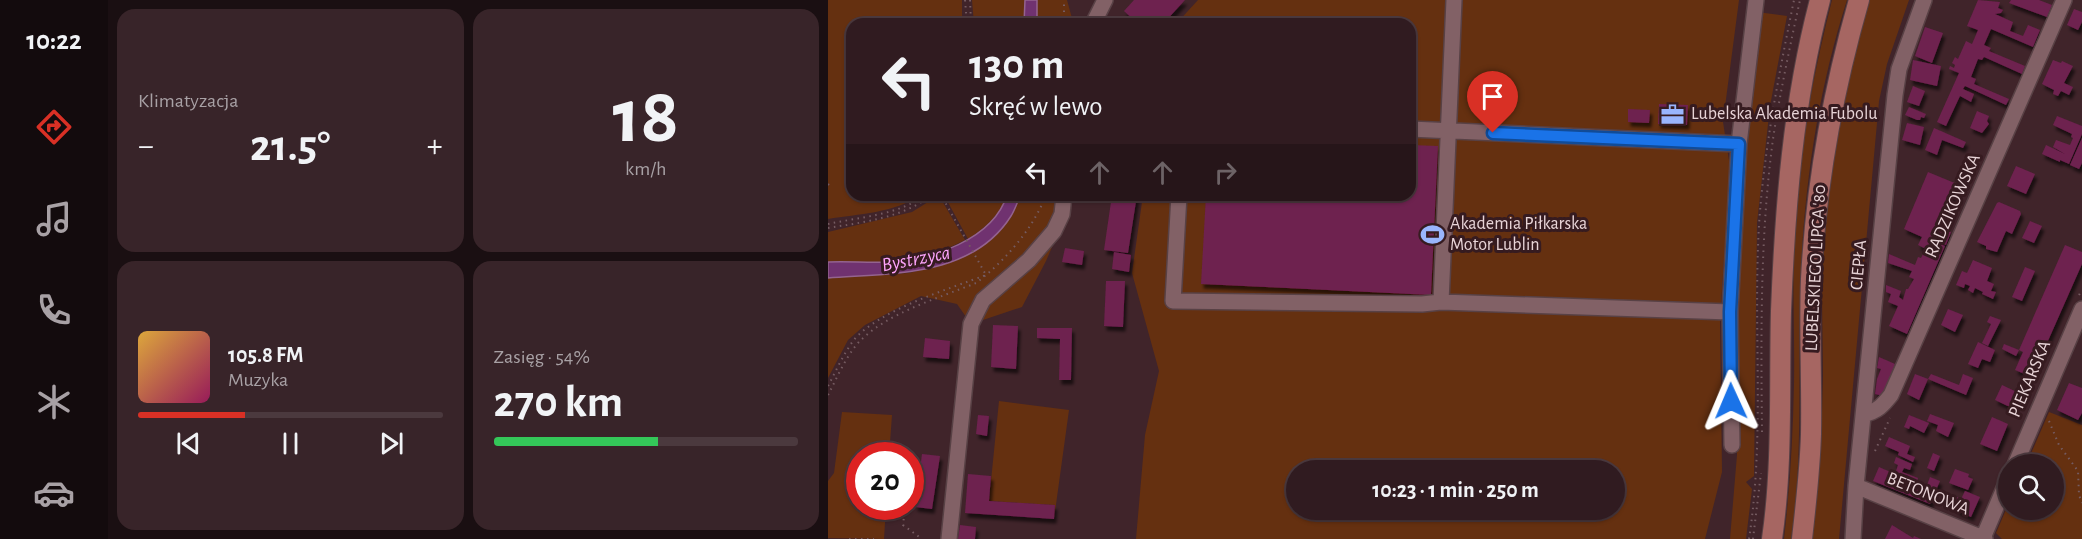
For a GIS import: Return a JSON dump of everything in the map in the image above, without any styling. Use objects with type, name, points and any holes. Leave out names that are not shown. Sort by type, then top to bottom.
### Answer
[{"type":"main road","name":"LUBELSKIEGO LIPCA '80","points":[[1802,539],[1811,435],[1811,279],[1818,197],[1836,86],[1859,0]]},
{"type":"main road","name":"LUBELSKIEGO LIPCA '80","points":[[1772,539],[1780,452],[1781,314],[1785,220],[1792,148],[1815,5]]},
{"type":"street","points":[[1096,18],[1106,0]]},
{"type":"street","points":[[1442,302],[1454,0]]},
{"type":"street","points":[[1732,446],[1730,312],[1739,144],[1756,0]]},
{"type":"street","name":"CIEPŁA","points":[[1853,539],[1856,486],[1895,95],[1899,69],[1924,0]]},
{"type":"street","name":"RADZIKOWSKA","points":[[1864,414],[1881,407],[1891,395],[2064,0]]},
{"type":"street","points":[[1416,129],[1739,144]]},
{"type":"street","points":[[949,539],[971,324],[983,300],[1029,260],[1054,231],[1062,214],[1064,201]]},
{"type":"street","points":[[1179,201],[1173,301],[1422,304],[1442,302],[1730,312]]},
{"type":"street","name":"PIEKARSKA","points":[[2020,454],[2082,309]]},
{"type":"street","name":"BETONOWA","points":[[1856,486],[1984,539]]},
{"type":"street","points":[[1984,539],[1998,504]]},
{"type":"path","points":[[965,0],[968,18]]},
{"type":"path","points":[[969,18],[970,0]]},
{"type":"path","points":[[1064,0],[1064,18]]},
{"type":"path","points":[[1749,539],[1758,455],[1759,224],[1767,143],[1794,0]]},
{"type":"path","points":[[828,224],[894,210],[915,201]]},
{"type":"path","points":[[828,228],[896,214],[911,209],[923,201]]},
{"type":"path","points":[[944,201],[986,275]]},
{"type":"path","points":[[828,395],[854,349],[875,329],[896,316],[976,283],[1019,240],[1033,221],[1043,201]]},
{"type":"path","points":[[828,386],[854,340],[872,326],[894,312],[986,275]]},
{"type":"path","points":[[2046,412],[2059,445],[2078,471],[2079,495],[2082,503]]},
{"type":"path","points":[[904,520],[903,525],[922,539]]},
{"type":"path","points":[[849,539],[874,539]]},
{"type":"shaded area","points":[[828,0],[962,0],[962,18],[846,18],[846,201],[910,201],[888,209],[828,219]]},
{"type":"shaded area","points":[[972,0],[1025,0],[1024,18],[974,18]]},
{"type":"shaded area","points":[[1037,0],[1067,0],[1072,18],[1037,18]]},
{"type":"shaded area","name":"Akademia Piłkarska Motor Lublin","points":[[1198,0],[1739,0],[1723,122],[1730,167],[1720,320],[1722,472],[1705,539],[1136,539],[1145,435],[1159,371],[1132,273],[1142,201],[1416,201],[1416,18],[1182,18]]},
{"type":"shaded area","points":[[1832,0],[1847,0],[1819,111],[1808,187],[1801,264],[1797,480],[1791,539],[1784,539],[1793,423],[1794,251],[1798,180],[1810,103]]},
{"type":"shaded area","points":[[1870,0],[1909,0],[1887,64],[1879,101],[1839,539],[1812,539],[1821,438],[1822,273],[1829,192],[1845,95]]},
{"type":"shaded area","points":[[1757,12],[1787,16],[1770,106],[1757,223],[1754,476],[1746,482],[1752,489],[1746,539],[1730,539],[1737,455],[1736,341],[1744,176]]},
{"type":"shaded area","points":[[930,201],[942,201],[965,240],[938,252],[909,260],[881,263],[828,262],[828,232],[912,212]]},
{"type":"shaded area","points":[[947,201],[1004,201],[992,220],[968,239]]},
{"type":"shaded area","points":[[1018,201],[1063,201],[1059,231],[1022,307],[971,324],[957,304],[921,296],[865,325],[848,340],[828,378],[828,278],[909,273],[929,268],[1010,217]]},
{"type":"shaded area","points":[[999,401],[1069,410],[1054,519],[1055,505],[989,501]]},
{"type":"shaded area","points":[[842,412],[892,415],[890,442],[846,442],[846,520],[885,520],[884,539],[828,538],[828,481],[834,473]]},
{"type":"shaded area","points":[[2049,412],[2082,425],[2082,539],[2002,539],[1996,533],[2002,520],[2064,520],[2064,454],[2031,454]]},
{"type":"water","points":[[1025,0],[1037,0],[1037,18],[1024,18]]},
{"type":"water","name":"Bystrzyca","points":[[1004,201],[1018,201],[1011,216],[994,236],[975,251],[952,262],[903,273],[828,278],[828,262],[905,260],[941,252],[975,235],[1000,211]]},
{"type":"building","points":[[1134,0],[1185,0],[1168,18],[1132,18],[1124,11]]},
{"type":"building","points":[[1978,0],[2000,2],[1998,8],[2003,10],[1995,14],[2013,22],[2010,31],[2023,36],[2028,25],[2040,30],[2033,47],[1991,29],[1984,45],[1991,48],[1989,51],[2025,66],[2022,74],[1984,57],[1982,60],[1978,59],[1971,77],[1976,79],[1974,84],[2009,99],[2006,105],[1965,86],[1963,89],[1974,94],[1971,102],[1960,96],[1946,126],[1937,122],[1959,73],[1949,69],[1950,66],[1954,68],[1955,65],[1952,63],[1955,57],[1958,59],[1966,41],[1972,44],[1978,30],[1967,26]]},
{"type":"building","points":[[2011,0],[2039,0],[2052,5],[2047,17],[2009,3]]},
{"type":"building","points":[[2074,9],[2082,12],[2082,22],[2078,30],[2067,25]]},
{"type":"building","points":[[1925,27],[1943,33],[1932,63],[1915,56]]},
{"type":"building","points":[[1913,60],[1941,66],[1937,86],[1910,80]]},
{"type":"building","points":[[2053,60],[2073,66],[2064,83],[2073,87],[2069,95],[2061,91],[2058,96],[2053,94],[2054,90],[2042,84]]},
{"type":"building","points":[[1913,86],[1925,91],[1919,106],[1907,102]]},
{"type":"building","name":"Lubelska Akademia Fubolu","points":[[1659,104],[1688,105],[1687,125],[1658,124]]},
{"type":"building","points":[[1909,107],[1926,114],[1924,118],[1917,120],[1905,115]]},
{"type":"building","points":[[1628,109],[1650,110],[1649,123],[1628,122]]},
{"type":"building","points":[[1977,111],[1989,116],[1987,121],[1989,124],[1982,133],[1970,128]]},
{"type":"building","points":[[2057,116],[2082,126],[2082,134],[2069,164],[2042,154],[2046,145],[2065,154],[2053,147],[2056,140],[2070,145],[2073,138],[2072,134],[2053,125]]},
{"type":"building","points":[[1907,123],[1924,127],[1920,145],[1902,140]]},
{"type":"building","points":[[1934,128],[1966,142],[1963,148],[1942,140],[1937,155],[1925,150]]},
{"type":"building","points":[[2082,138],[2082,163],[2079,169],[2070,165]]},
{"type":"building","points":[[1416,145],[1438,146],[1431,295],[1201,284],[1206,201],[1416,201]]},
{"type":"building","points":[[2016,166],[2035,174],[2026,194],[2007,186]]},
{"type":"building","points":[[1928,172],[1957,184],[1955,190],[1957,191],[1939,227],[1951,232],[1946,245],[1933,241],[1945,246],[1907,334],[1889,326],[1898,306],[1888,302],[1891,294],[1886,292],[1886,285],[1901,291],[1899,297],[1903,300],[1906,289],[1914,279],[1909,277],[1912,271],[1888,263],[1889,254],[1915,265],[1918,257],[1921,258],[1924,252],[1927,253],[1928,250],[1918,245],[1922,237],[1904,229]]},
{"type":"building","points":[[1111,201],[1136,201],[1128,253],[1104,250]]},
{"type":"building","points":[[1999,202],[2020,211],[2021,214],[2012,234],[2006,231],[1997,252],[1986,249],[1986,246],[1977,242]]},
{"type":"building","points":[[2030,221],[2042,226],[2034,243],[2022,238]]},
{"type":"building","points":[[2065,245],[2082,252],[2082,264],[2032,377],[2015,370],[2023,352],[2019,350]]},
{"type":"building","points":[[1065,248],[1084,251],[1082,265],[1062,262]]},
{"type":"building","points":[[1114,252],[1131,255],[1129,272],[1112,269]]},
{"type":"building","points":[[1973,260],[1992,268],[1987,281],[1994,284],[1991,291],[1996,292],[1993,299],[1975,288],[1973,293],[1968,290],[1970,286],[1965,284],[1964,288],[1956,285],[1962,271],[1967,273]]},
{"type":"building","points":[[2025,267],[2035,271],[2022,301],[2012,297]]},
{"type":"building","points":[[1106,281],[1125,281],[1123,327],[1104,326]]},
{"type":"building","points":[[1948,309],[1963,315],[1955,332],[1941,325]]},
{"type":"building","points":[[1990,316],[2001,320],[1988,346],[1982,343],[1991,324],[1987,322]]},
{"type":"building","points":[[993,325],[1018,326],[1016,369],[991,367]]},
{"type":"building","points":[[1037,328],[1072,328],[1071,380],[1059,380],[1060,339],[1037,338]]},
{"type":"building","points":[[925,338],[950,341],[949,359],[923,357]]},
{"type":"building","points":[[1978,342],[1995,350],[1990,362],[1982,359],[1978,368],[1968,364]]},
{"type":"building","points":[[2004,344],[2019,350],[2016,356],[2002,349]]},
{"type":"building","points":[[1879,357],[1895,364],[1883,396],[1875,394],[1881,369],[1877,368]]},
{"type":"building","points":[[1915,374],[1928,379],[1919,400],[1907,394]]},
{"type":"building","points":[[1931,374],[1959,385],[1963,374],[1973,378],[1966,395],[1928,379]]},
{"type":"building","points":[[2069,383],[2082,388],[2082,413],[2078,420],[2057,410]]},
{"type":"building","points":[[2002,385],[2021,394],[2014,409],[1995,400]]},
{"type":"building","points":[[1930,414],[1954,423],[1948,437],[1936,431],[1938,425],[1927,421]]},
{"type":"building","points":[[978,415],[989,416],[987,436],[976,434]]},
{"type":"building","points":[[1909,415],[1929,423],[1924,433],[1910,426],[1909,429],[1904,427]]},
{"type":"building","points":[[1992,417],[2008,424],[1997,451],[1980,444]]},
{"type":"building","points":[[1889,437],[1910,446],[1907,454],[1915,457],[1913,462],[1885,446]]},
{"type":"building","points":[[1933,453],[1940,456],[1934,471],[1927,468]]},
{"type":"building","points":[[924,454],[940,456],[932,509],[924,508]]},
{"type":"building","points":[[1896,457],[1912,464],[1910,470],[1904,468],[1902,472],[1918,478],[1916,484],[1911,482],[1909,486],[1924,493],[1930,477],[1940,481],[1930,504],[1873,481],[1879,467],[1895,474],[1898,465],[1894,463]]},
{"type":"building","points":[[1955,469],[1969,474],[1968,477],[1973,479],[1968,490],[1949,483]]},
{"type":"building","points":[[968,474],[991,476],[989,501],[1055,505],[1054,519],[965,513]]},
{"type":"building","points":[[1965,491],[1980,497],[1971,517],[1956,510],[1957,508],[1953,506],[1957,497],[1961,499]]},
{"type":"building","points":[[960,525],[976,527],[975,539],[958,539]]},
{"type":"building","points":[[1892,525],[1913,538],[1914,536],[1921,539],[1885,539]]},
{"type":"place","name":"Lubelska Akademia Fubolu","points":[[1673,114]]},
{"type":"place","name":"Akademia Piłkarska Motor Lublin","points":[[1432,234]]},
{"type":"route","points":[[1493,133],[1739,144],[1730,312],[1731,401]]}]
